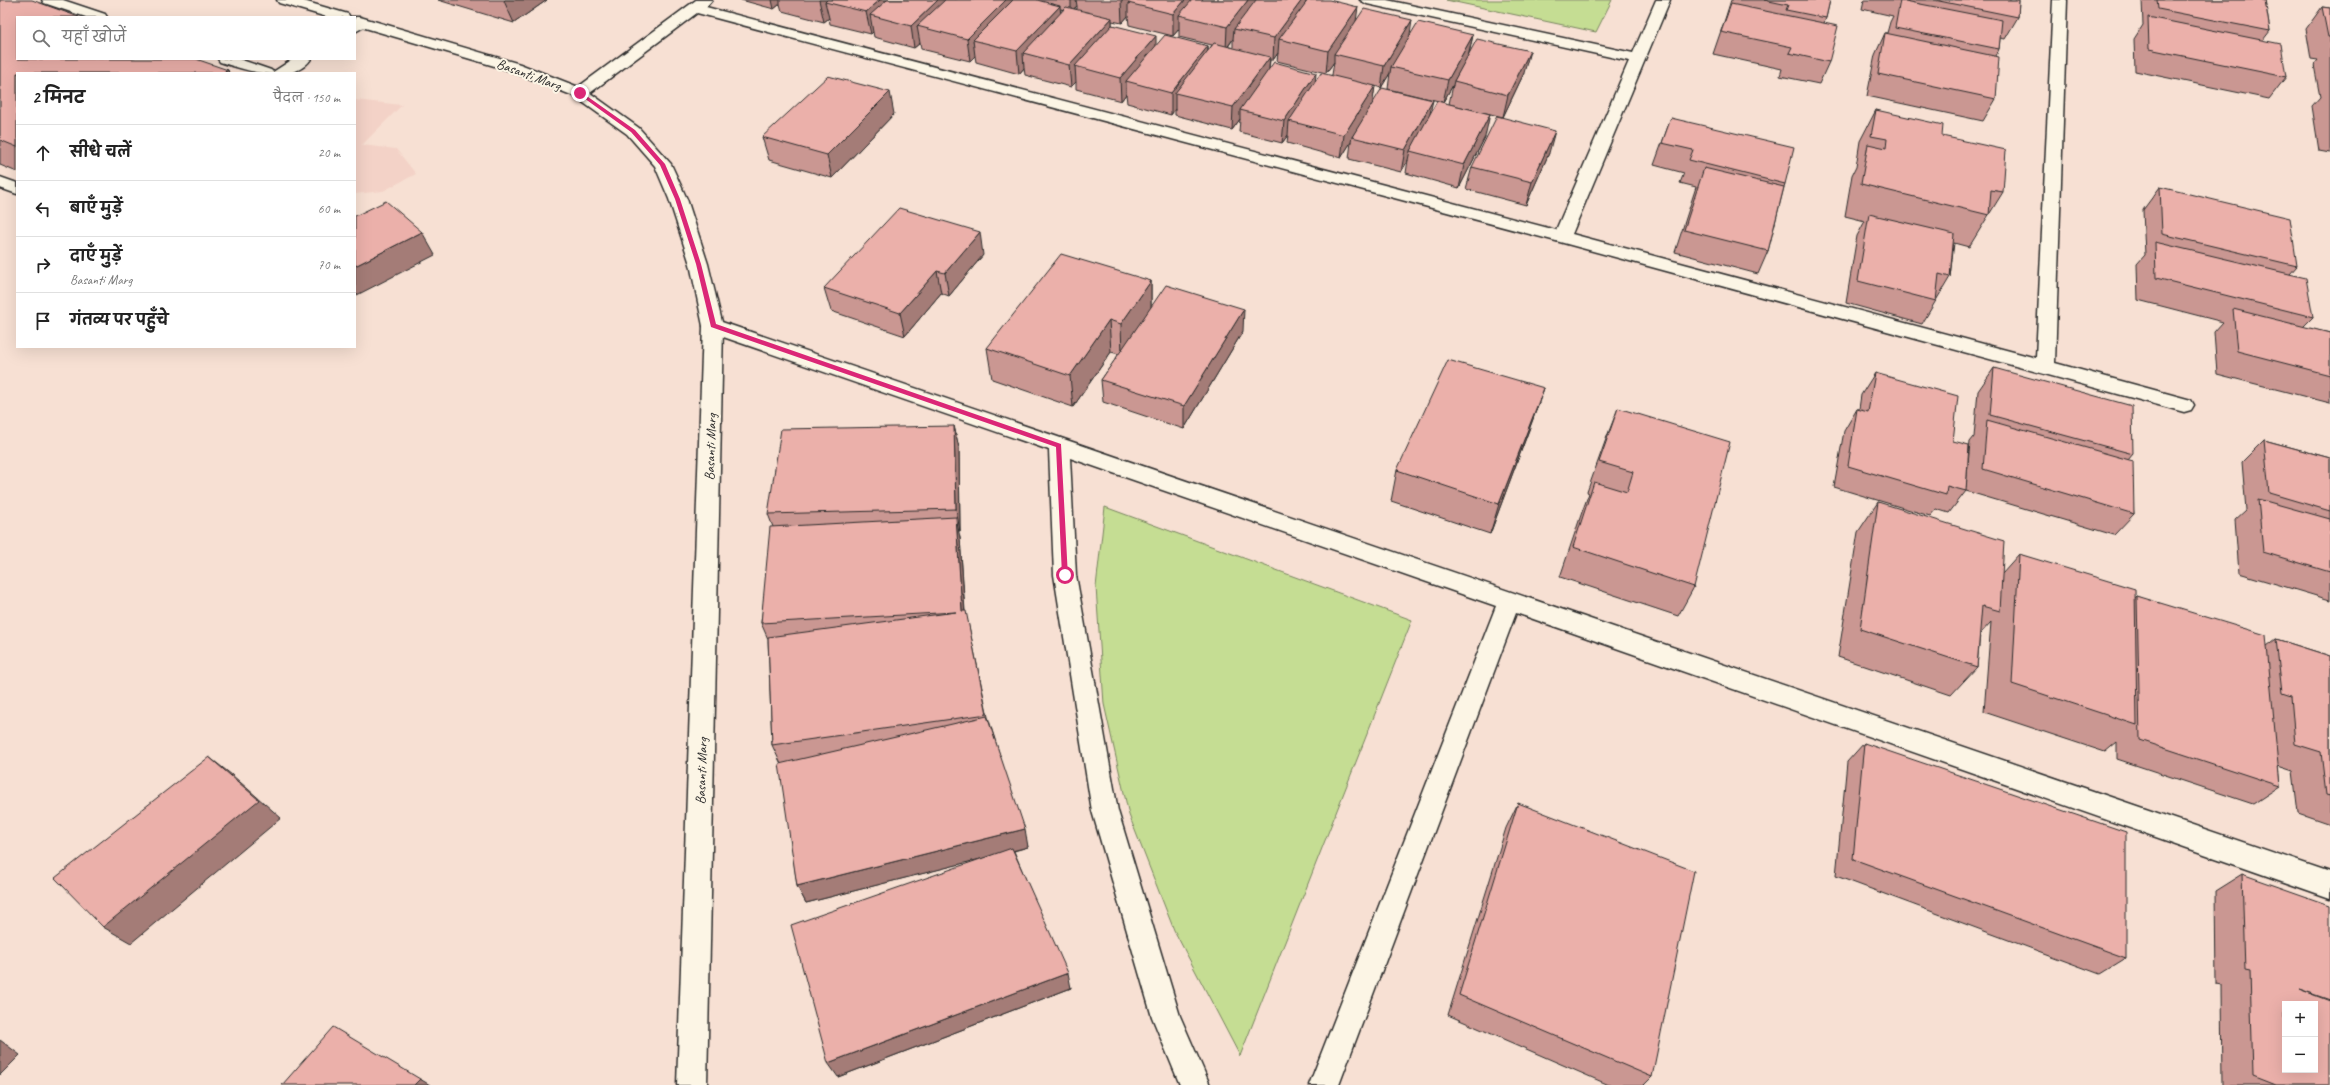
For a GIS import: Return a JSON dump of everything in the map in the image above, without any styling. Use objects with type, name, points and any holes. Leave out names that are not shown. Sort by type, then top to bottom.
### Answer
[{"type":"street","points":[[284,0],[340,16]]},
{"type":"street","points":[[1367,0],[1639,59]]},
{"type":"street","points":[[1562,237],[1663,0]]},
{"type":"street","points":[[2045,368],[2060,0]]},
{"type":"street","points":[[580,93],[699,4],[2184,405]]},
{"type":"street","name":"Basanti Marg","points":[[358,24],[514,67],[580,93],[633,131],[662,164],[678,199],[696,257],[713,326],[692,1085]]},
{"type":"street","points":[[713,326],[2330,885]]},
{"type":"street","points":[[1059,446],[1065,575],[1105,811],[1166,1017],[1196,1085]]},
{"type":"street","points":[[1324,1085],[1509,601]]},
{"type":"lane","points":[[58,1],[97,16]]},
{"type":"lane","points":[[228,60],[263,72]]},
{"type":"lane","points":[[282,72],[302,60]]},
{"type":"lane","points":[[0,182],[16,189]]},
{"type":"shaded area","points":[[356,100],[402,105],[362,145],[396,149],[416,174],[383,191],[356,194]]},
{"type":"green space","points":[[1446,0],[1612,0],[1596,32]]},
{"type":"green space","points":[[1105,507],[1412,620],[1240,1056],[1174,930],[1129,815],[1104,704],[1096,587]]},
{"type":"building","points":[[0,0],[32,0],[76,16],[16,16],[16,60],[199,60],[228,70],[225,72],[16,72],[16,147],[0,140]]},
{"type":"building","points":[[827,0],[880,0],[866,12],[825,2]]},
{"type":"building","points":[[887,0],[938,0],[911,26],[870,15]]},
{"type":"building","points":[[945,0],[1006,0],[967,39],[917,26]]},
{"type":"building","points":[[1013,0],[1037,0],[1060,6],[1017,51],[973,40]]},
{"type":"building","points":[[1131,0],[1185,0],[1173,14],[1128,3]]},
{"type":"building","points":[[1192,0],[1248,0],[1227,27],[1179,15]]},
{"type":"building","points":[[1256,0],[1302,0],[1274,38],[1234,29]]},
{"type":"building","points":[[1308,0],[1329,0],[1358,7],[1328,51],[1279,39]]},
{"type":"building","points":[[1764,0],[1830,0],[1826,18],[1786,10],[1788,5]]},
{"type":"building","points":[[1900,0],[2002,20],[1999,49],[1895,28]]},
{"type":"building","points":[[1934,0],[2019,0],[2018,17]]},
{"type":"building","points":[[2157,0],[2265,0],[2270,31],[2158,9]]},
{"type":"building","points":[[1731,4],[1838,26],[1829,62],[1789,53],[1792,47],[1721,32]]},
{"type":"building","points":[[1066,7],[1112,18],[1069,65],[1023,53]]},
{"type":"building","points":[[2322,7],[2330,8],[2330,37],[2328,37]]},
{"type":"building","points":[[1364,9],[1412,20],[1384,66],[1334,54]]},
{"type":"building","points":[[2148,17],[2281,44],[2286,77],[2149,49]]},
{"type":"building","points":[[1418,22],[1473,35],[1448,80],[1391,67]]},
{"type":"building","points":[[1112,25],[1156,36],[1120,78],[1075,66]]},
{"type":"building","points":[[1885,33],[1999,57],[1996,99],[1878,74]]},
{"type":"building","points":[[1165,35],[1208,46],[1171,93],[1126,81]]},
{"type":"building","points":[[1477,39],[1530,51],[1508,95],[1454,81]]},
{"type":"building","points":[[1214,43],[1270,57],[1233,107],[1175,93]]},
{"type":"building","points":[[1274,62],[1316,73],[1284,121],[1240,110]]},
{"type":"building","points":[[1321,73],[1375,86],[1344,135],[1289,121]]},
{"type":"building","points":[[828,76],[890,92],[827,155],[762,137]]},
{"type":"building","points":[[1382,88],[1433,100],[1405,150],[1352,137]]},
{"type":"building","points":[[1437,101],[1490,114],[1464,165],[1410,151]]},
{"type":"building","points":[[1876,110],[1943,125],[1942,136],[2006,150],[2003,192],[1991,190],[1989,215],[1861,184],[1868,144],[1886,148],[1887,139],[1871,136]]},
{"type":"building","points":[[1497,116],[1555,131],[1532,182],[1472,167]]},
{"type":"building","points":[[1671,118],[1794,147],[1785,184],[1689,160],[1693,150],[1662,143]]},
{"type":"building","points":[[1704,168],[1784,187],[1768,251],[1684,230]]},
{"type":"building","points":[[2160,187],[2290,218],[2297,266],[2162,234]]},
{"type":"building","points":[[386,201],[422,232],[356,265],[356,216]]},
{"type":"building","points":[[899,208],[980,232],[945,273],[937,271],[900,313],[824,288]]},
{"type":"building","points":[[1869,214],[1954,234],[1950,277],[1939,274],[1936,301],[1858,281]]},
{"type":"building","points":[[2155,242],[2306,278],[2313,317],[2156,278]]},
{"type":"building","points":[[1061,254],[1151,281],[1121,324],[1109,320],[1070,376],[987,348]]},
{"type":"building","points":[[1166,285],[1244,309],[1184,406],[1101,380]]},
{"type":"building","points":[[2233,309],[2330,333],[2330,375],[2237,351]]},
{"type":"building","points":[[1448,360],[1544,388],[1499,504],[1397,470]]},
{"type":"building","points":[[1994,368],[2132,406],[2133,454],[1990,415]]},
{"type":"building","points":[[1875,373],[1958,396],[1953,441],[1969,445],[1966,491],[1947,486],[1946,495],[1848,466],[1857,409],[1868,412]]},
{"type":"building","points":[[1618,408],[1730,442],[1694,587],[1573,547],[1594,482],[1627,492],[1633,472],[1599,462]]},
{"type":"building","points":[[1987,420],[2133,461],[2134,514],[1983,469]]},
{"type":"building","points":[[954,426],[956,509],[768,514],[781,429]]},
{"type":"building","points":[[2264,440],[2330,458],[2330,511],[2269,493]]},
{"type":"building","points":[[2258,499],[2330,519],[2330,572],[2263,552]]},
{"type":"building","points":[[1878,502],[2004,541],[2000,611],[1982,606],[1977,667],[1860,629]]},
{"type":"building","points":[[956,517],[962,611],[966,611],[987,714],[772,745],[768,637],[956,612],[761,623],[770,527]]},
{"type":"building","points":[[2019,554],[2135,589],[2137,725],[2012,684]]},
{"type":"building","points":[[2137,596],[2266,635],[2280,786],[2140,740]]},
{"type":"building","points":[[2276,639],[2330,656],[2330,796],[2326,795],[2321,752],[2295,744],[2291,696],[2282,693]]},
{"type":"building","points":[[987,716],[1025,829],[797,886],[779,764]]},
{"type":"building","points":[[1864,743],[2126,832],[2126,958],[1853,859]]},
{"type":"building","points":[[209,757],[259,800],[103,927],[55,878]]},
{"type":"building","points":[[1518,803],[1694,871],[1652,1077],[1459,995]]},
{"type":"building","points":[[1012,848],[1068,973],[828,1063],[791,925]]},
{"type":"building","points":[[2242,874],[2330,905],[2330,1000],[2298,989],[2330,1001],[2330,1085],[2276,1085],[2253,1076],[2250,971],[2245,970]]},
{"type":"building","points":[[333,1027],[420,1079],[414,1085],[282,1085]]},
{"type":"route","points":[[580,93],[633,131],[662,164],[678,199],[699,264],[713,326],[1059,446],[1065,575]]}]
